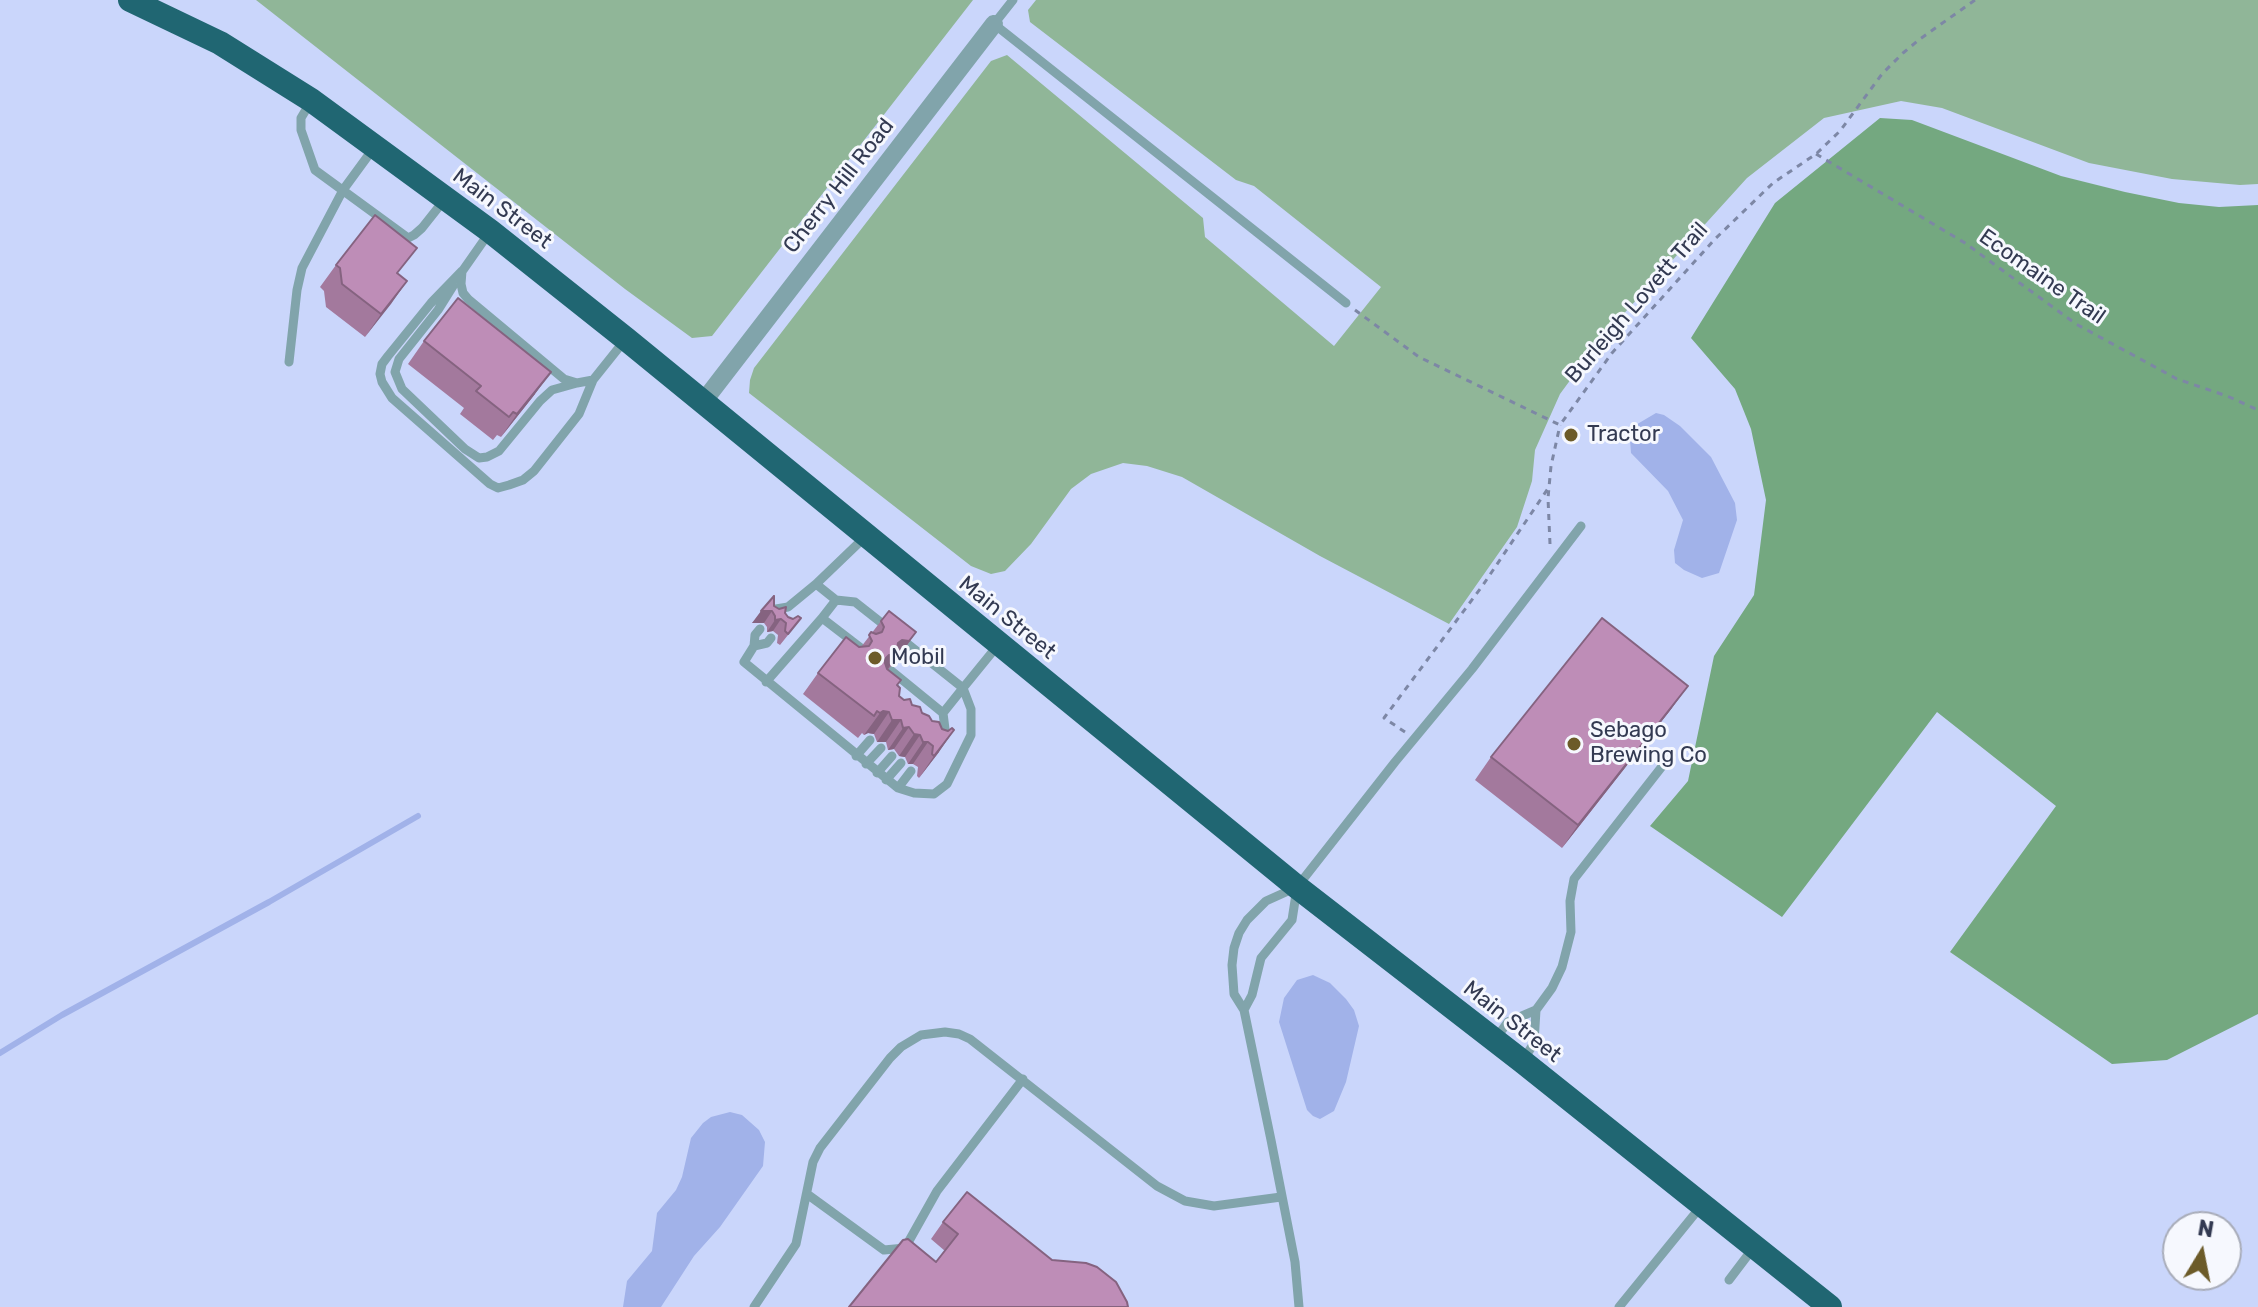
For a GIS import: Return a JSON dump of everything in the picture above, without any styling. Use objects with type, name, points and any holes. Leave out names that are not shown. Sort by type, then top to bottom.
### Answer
[{"type":"highway","name":"Main Street","points":[[130,0],[220,43],[311,100],[490,231],[1297,887],[1523,1062],[1830,1307]]},
{"type":"street","name":"Cherry Hill Road","points":[[703,402],[994,24]]},
{"type":"lane","name":"Cherry Hill Road","points":[[994,24],[1013,0]]},
{"type":"lane","points":[[994,24],[1346,303]]},
{"type":"lane","points":[[311,100],[301,118],[301,130],[315,170],[408,238],[422,228],[445,198]]},
{"type":"lane","points":[[289,362],[302,268],[343,190],[375,146]]},
{"type":"lane","points":[[490,231],[438,310],[396,363],[396,377],[402,389],[465,449],[483,458],[499,451],[552,390],[593,380]]},
{"type":"lane","points":[[462,271],[388,356],[380,374],[392,398],[498,488],[523,480],[534,471],[579,414],[593,380],[626,339]]},
{"type":"lane","points":[[462,271],[461,284],[468,299],[564,379],[577,383]]},
{"type":"lane","points":[[1299,1307],[1295,1262],[1271,1140],[1244,1010],[1234,994],[1234,948],[1239,933],[1266,901],[1297,887],[1472,669],[1581,526]]},
{"type":"lane","points":[[772,613],[788,607],[866,536]]},
{"type":"lane","points":[[760,629],[744,662],[766,682],[898,788],[934,794],[947,784],[971,735],[971,709],[963,688],[855,602],[836,600],[816,584]]},
{"type":"lane","points":[[766,682],[836,600]]},
{"type":"lane","points":[[786,619],[788,607]]},
{"type":"lane","points":[[822,618],[861,648]]},
{"type":"lane","points":[[839,632],[840,643]]},
{"type":"lane","points":[[754,646],[767,643],[771,638]]},
{"type":"lane","points":[[935,714],[963,688],[999,645]]},
{"type":"lane","points":[[889,669],[935,714],[945,729],[931,745]]},
{"type":"lane","points":[[896,688],[909,691]]},
{"type":"lane","points":[[856,756],[870,740]]},
{"type":"lane","points":[[866,764],[881,748]]},
{"type":"lane","points":[[1495,1041],[1508,1022],[1536,1010],[1552,988],[1562,967],[1572,924],[1570,901],[1574,879],[1671,755]]},
{"type":"lane","points":[[877,773],[892,756]]},
{"type":"lane","points":[[886,780],[901,763]]},
{"type":"lane","points":[[898,788],[911,771]]},
{"type":"lane","points":[[1244,1010],[1252,995],[1261,958],[1292,920],[1297,887]]},
{"type":"lane","points":[[1523,1062],[1534,1043],[1536,1010]]},
{"type":"lane","points":[[754,1307],[796,1244],[813,1162],[820,1148],[890,1058],[911,1040],[932,1033],[959,1034],[977,1044],[1157,1186],[1185,1201],[1214,1206],[1281,1197]]},
{"type":"lane","points":[[807,1194],[884,1250],[905,1248],[937,1191],[1023,1079]]},
{"type":"lane","points":[[1619,1307],[1702,1205]]},
{"type":"lane","points":[[1729,1280],[1754,1247]]},
{"type":"path","name":"Burleigh Lovett Trail","points":[[1560,425],[1612,353],[1704,250],[1773,183],[1816,154],[1840,131],[1891,64],[1975,0]]},
{"type":"path","name":"Ecomaine Trail","points":[[1816,154],[1965,243],[2076,324],[2177,379],[2258,410]]},
{"type":"path","points":[[1346,303],[1419,357],[1560,425],[1549,487],[1551,549],[1558,557]]},
{"type":"path","points":[[1405,732],[1384,718],[1483,585],[1549,487]]},
{"type":"green space","points":[[256,0],[973,0],[712,336],[692,338]]},
{"type":"green space","points":[[1036,0],[2258,0],[2258,184],[2172,179],[2089,163],[1942,108],[1901,101],[1824,118],[1747,178],[1599,341],[1560,394],[1535,450],[1532,481],[1517,527],[1449,624],[1320,556],[1182,477],[1147,466],[1123,463],[1091,474],[1071,489],[1031,544],[1005,571],[991,574],[971,566],[749,393],[754,368],[991,61],[1007,55],[1203,218],[1205,237],[1334,346],[1381,287],[1254,186],[1236,180],[1030,22],[1028,10]]},
{"type":"green space","points":[[1880,118],[1912,120],[2061,176],[2125,192],[2219,207],[2258,205],[2258,1014],[2167,1060],[2112,1064],[1950,952],[2056,806],[1937,712],[1782,917],[1650,826],[1688,781],[1714,656],[1754,595],[1766,500],[1751,429],[1735,389],[1691,338],[1775,203]]},
{"type":"water","points":[[1656,413],[1680,426],[1711,457],[1735,503],[1737,520],[1719,573],[1702,578],[1675,563],[1674,550],[1683,520],[1668,491],[1631,453],[1630,440],[1634,426]]},
{"type":"water","points":[[1313,975],[1330,983],[1346,999],[1354,1010],[1359,1026],[1346,1082],[1334,1111],[1320,1119],[1307,1110],[1279,1022],[1284,998],[1297,980]]},
{"type":"water","points":[[730,1112],[742,1115],[759,1130],[765,1142],[763,1166],[720,1227],[694,1256],[661,1307],[623,1307],[627,1281],[652,1251],[657,1213],[676,1190],[682,1177],[691,1138],[711,1117]]},
{"type":"building","points":[[375,215],[417,248],[397,273],[407,281],[381,314],[342,284],[340,268],[336,265]]},
{"type":"building","points":[[458,298],[551,372],[517,414],[513,412],[509,417],[476,391],[481,386],[424,341]]},
{"type":"building","points":[[774,596],[774,606],[779,609],[786,607],[788,617],[801,618],[788,634],[785,631],[786,623],[781,619],[775,620],[772,611],[761,611]]},
{"type":"building","points":[[889,611],[916,632],[909,641],[898,643],[899,653],[896,657],[889,655],[884,660],[887,669],[901,680],[897,685],[900,688],[899,696],[904,700],[910,699],[912,705],[920,707],[932,721],[939,722],[942,729],[954,730],[934,756],[933,746],[923,742],[920,735],[914,734],[909,727],[903,728],[901,720],[892,720],[889,712],[883,711],[877,711],[874,716],[818,673],[846,637],[859,647],[869,646],[872,641],[869,635],[871,632],[882,632],[884,627],[881,621]]},
{"type":"building","name":"Sebago Brewing Co","points":[[1602,618],[1688,686],[1578,825],[1491,757]]},
{"type":"building","points":[[967,1192],[1052,1260],[1097,1267],[1116,1282],[1128,1307],[849,1307],[903,1240],[908,1239],[936,1262],[958,1234],[943,1222]]},
{"type":"waterway","points":[[0,1053],[62,1015],[418,816]]},
{"type":"place","name":"Tractor","points":[[1571,435]]},
{"type":"place","name":"Mobil","points":[[875,658]]},
{"type":"place","name":"Sebago Brewing Co","points":[[1574,744]]}]
